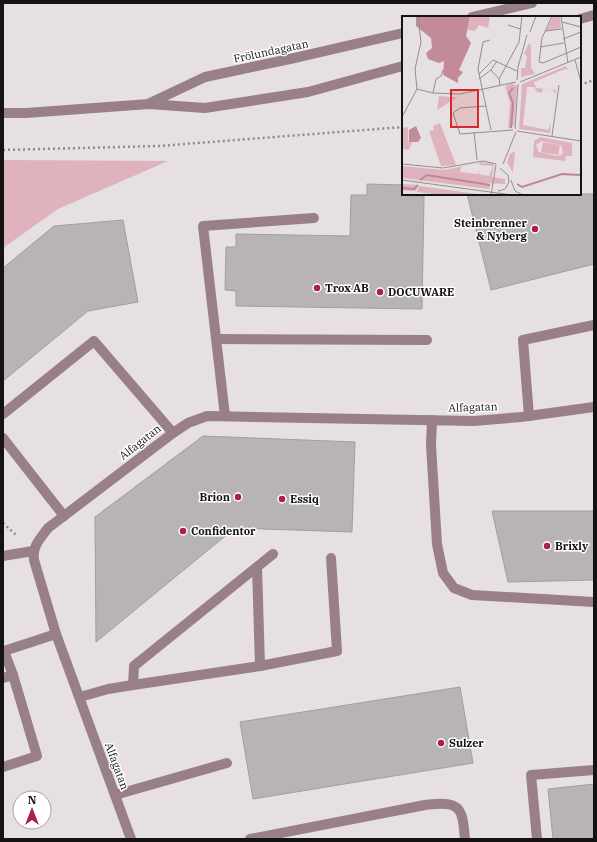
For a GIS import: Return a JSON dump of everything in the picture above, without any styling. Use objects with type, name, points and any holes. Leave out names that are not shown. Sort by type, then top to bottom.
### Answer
[{"type":"street","points":[[476,16],[532,3]]},
{"type":"street","points":[[581,19],[594,15]]},
{"type":"street","name":"Frölundagatan","points":[[149,104],[206,77],[402,33]]},
{"type":"street","name":"Frölundagatan","points":[[3,113],[26,113],[149,104],[205,108],[308,92],[402,66]]},
{"type":"street","points":[[225,416],[203,226],[314,218]]},
{"type":"street","points":[[529,416],[523,340],[594,325]]},
{"type":"street","points":[[217,338],[427,340]]},
{"type":"street","points":[[3,414],[94,341],[172,433]]},
{"type":"street","name":"Alfagatan","points":[[131,839],[56,634],[36,567],[33,551],[38,540],[48,528],[172,433],[188,423],[207,416],[474,421],[529,416],[594,407]]},
{"type":"street","points":[[432,420],[431,445],[437,544],[443,573],[454,588],[472,595],[594,602]]},
{"type":"street","points":[[3,438],[64,516]]},
{"type":"street","points":[[3,556],[33,551]]},
{"type":"street","points":[[133,684],[134,666],[273,554]]},
{"type":"street","points":[[80,698],[108,689],[133,684],[260,666],[337,651],[331,558]]},
{"type":"street","points":[[257,567],[260,666]]},
{"type":"street","points":[[3,767],[37,756],[8,676],[4,651],[56,634]]},
{"type":"street","points":[[115,795],[227,764]]},
{"type":"street","points":[[537,839],[531,776],[594,770]]},
{"type":"street","points":[[250,839],[425,805],[445,804],[456,807],[461,813],[465,839]]},
{"type":"path","points":[[581,85],[594,80]]},
{"type":"path","points":[[3,150],[159,146],[402,127]]},
{"type":"shaded area","points":[[3,160],[168,161],[58,209],[3,248]]},
{"type":"building","points":[[367,184],[402,185],[402,195],[424,196],[422,309],[236,306],[236,291],[225,290],[226,247],[236,247],[236,234],[350,236],[351,195],[367,195]]},
{"type":"building","name":"Steinbrenner & Nyberg","points":[[594,194],[594,264],[491,290],[467,195]]},
{"type":"building","points":[[123,220],[138,302],[88,311],[3,381],[3,268],[54,226]]},
{"type":"building","points":[[203,436],[355,442],[352,532],[235,528],[96,642],[95,517]]},
{"type":"building","name":"Brixly","points":[[492,511],[594,511],[594,580],[508,582]]},
{"type":"building","points":[[460,687],[473,763],[253,799],[240,722]]},
{"type":"building","points":[[594,784],[594,839],[553,839],[548,789]]},
{"type":"place","name":"Steinbrenner & Nyberg","points":[[535,229]]},
{"type":"place","name":"Trox AB","points":[[317,288]]},
{"type":"place","name":"DOCUWARE","points":[[380,292]]},
{"type":"place","name":"Brion","points":[[238,497]]},
{"type":"place","name":"Essiq","points":[[282,499]]},
{"type":"place","name":"Confidentor","points":[[183,531]]},
{"type":"place","name":"Brixly","points":[[547,546]]},
{"type":"place","name":"Sulzer","points":[[441,743]]}]
